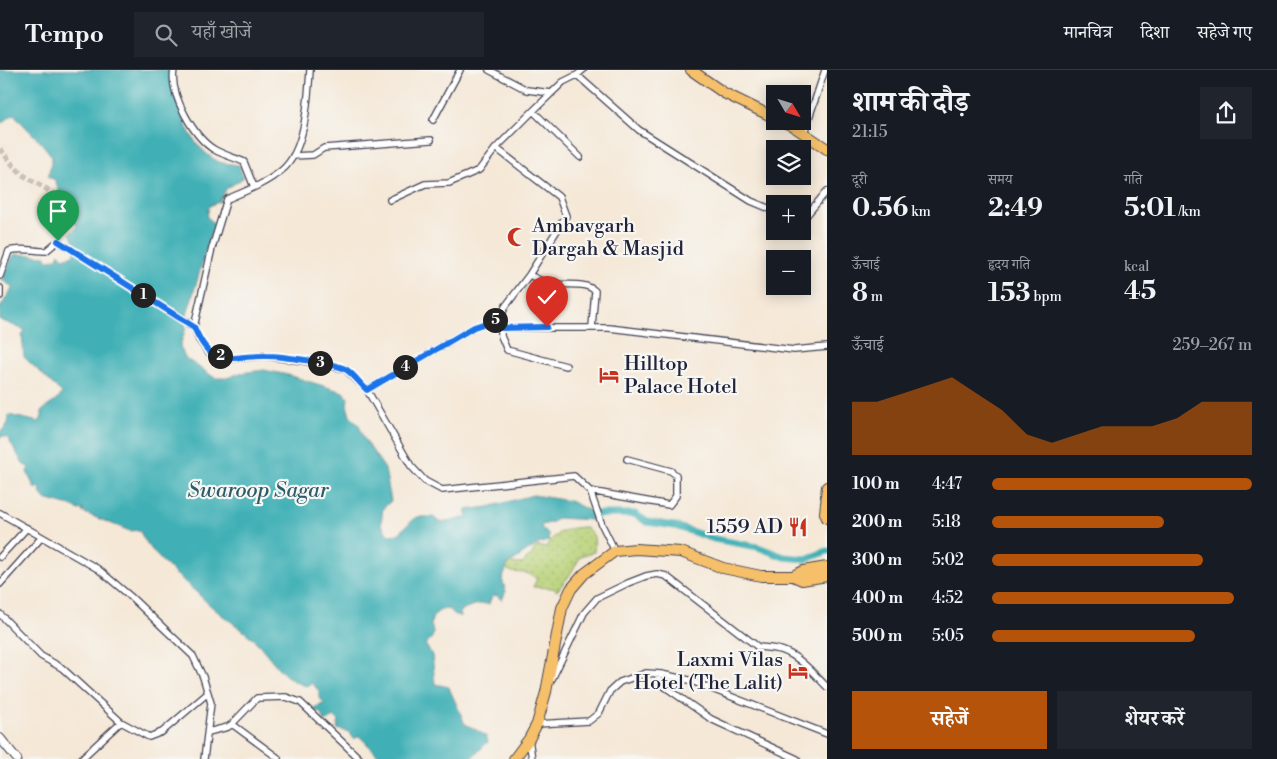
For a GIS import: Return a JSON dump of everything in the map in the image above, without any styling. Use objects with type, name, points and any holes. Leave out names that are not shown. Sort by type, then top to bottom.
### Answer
[{"type":"highway","points":[[691,70],[724,93],[766,114]]},
{"type":"highway","points":[[798,130],[827,149]]},
{"type":"highway","points":[[827,487],[825,513],[827,518]]},
{"type":"highway","points":[[514,759],[537,724],[546,692],[562,608],[572,589],[584,574],[615,551],[636,549],[681,552],[723,568],[761,576],[793,576],[802,580],[827,576]]},
{"type":"highway","points":[[793,576],[803,571],[827,567]]},
{"type":"street","points":[[174,70],[175,92],[181,107],[194,129],[214,150],[244,162],[254,187]]},
{"type":"street","points":[[310,70],[307,112],[293,156],[283,169],[254,187],[227,200],[212,248],[194,327],[199,340],[208,352],[227,359],[265,356],[319,363],[345,369],[367,390],[412,466],[425,481],[442,490],[574,476],[590,491],[602,525],[615,551]]},
{"type":"street","points":[[433,120],[460,70]]},
{"type":"street","points":[[489,70],[527,90],[552,93]]},
{"type":"street","points":[[390,200],[425,184],[449,183],[479,170],[496,148],[533,110],[563,82],[583,70]]},
{"type":"street","points":[[804,133],[825,70]]},
{"type":"street","points":[[577,75],[639,130],[751,201],[766,208]]},
{"type":"street","points":[[533,110],[580,157]]},
{"type":"street","points":[[293,156],[313,155],[324,148],[431,140]]},
{"type":"street","points":[[496,148],[559,197],[566,216],[529,275],[505,307],[501,318],[501,336],[507,350],[566,366]]},
{"type":"street","points":[[811,210],[827,192]]},
{"type":"street","points":[[0,276],[9,251],[16,248],[32,252],[46,251],[58,241],[194,327]]},
{"type":"street","points":[[529,275],[550,284],[572,284],[591,287],[595,291],[592,327]]},
{"type":"street","points":[[0,288],[0,296]]},
{"type":"street","points":[[367,390],[474,327],[501,318]]},
{"type":"street","points":[[502,328],[592,327],[794,350],[827,347]]},
{"type":"street","points":[[590,491],[669,505],[676,496],[676,475],[671,471],[627,459]]},
{"type":"street","points":[[0,514],[98,570],[130,596],[193,656],[203,677],[211,703],[204,759]]},
{"type":"street","points":[[0,557],[27,528]]},
{"type":"street","points":[[0,584],[42,537]]},
{"type":"street","points":[[546,692],[580,620],[597,598],[628,582],[657,574],[666,576],[758,647],[787,652],[801,661],[827,686]]},
{"type":"street","points":[[0,614],[41,656],[62,668],[121,722],[149,737],[162,732],[208,693]]},
{"type":"street","points":[[537,724],[589,721],[599,713],[610,692],[620,682],[646,673],[675,676],[690,680],[706,688],[827,734]]},
{"type":"street","points":[[657,674],[661,684],[711,719],[797,759]]},
{"type":"street","points":[[208,732],[228,727],[257,698],[286,697],[300,702],[360,759]]},
{"type":"street","points":[[81,759],[121,722]]},
{"type":"street","points":[[232,724],[278,758]]},
{"type":"street","points":[[0,738],[17,759]]},
{"type":"street","points":[[526,743],[532,759]]},
{"type":"green space","points":[[584,527],[593,534],[594,552],[581,556],[557,591],[553,588],[533,587],[537,579],[528,574],[512,572],[506,568],[508,563],[522,564],[535,548],[538,546],[545,548],[561,532],[571,528]]},
{"type":"water","name":"Swaroop Sagar","points":[[0,70],[171,70],[180,109],[198,145],[219,162],[239,165],[243,178],[226,189],[219,202],[209,206],[207,217],[214,223],[187,315],[185,331],[180,346],[185,358],[215,378],[227,378],[240,373],[264,370],[288,375],[343,392],[348,398],[347,405],[350,416],[359,425],[363,437],[385,469],[391,501],[383,508],[381,524],[388,535],[398,534],[416,517],[433,517],[439,522],[447,522],[467,517],[466,510],[488,507],[533,495],[570,501],[588,510],[593,520],[557,518],[553,522],[542,525],[541,528],[549,535],[548,541],[538,544],[507,565],[502,579],[506,591],[502,600],[496,595],[491,598],[489,604],[474,605],[460,611],[461,617],[449,609],[443,610],[437,612],[432,620],[433,635],[425,644],[432,655],[435,684],[449,687],[464,723],[485,735],[488,742],[470,759],[382,759],[359,736],[354,739],[349,732],[337,729],[339,721],[335,717],[324,722],[321,713],[311,709],[325,703],[319,698],[319,691],[312,683],[307,686],[298,683],[282,672],[258,643],[217,611],[164,563],[150,548],[139,530],[130,531],[82,512],[83,509],[79,510],[45,499],[40,493],[40,487],[35,489],[27,472],[29,467],[24,465],[7,437],[1,436],[0,438],[0,432],[9,421],[9,415],[39,422],[42,417],[42,411],[62,393],[24,357],[22,336],[25,330],[0,320],[0,308],[13,287],[2,280],[15,254],[46,256],[47,260],[56,259],[59,253],[63,258],[73,255],[77,248],[70,233],[76,229],[77,224],[70,220],[55,180],[48,177],[52,157],[48,151],[14,114],[2,123],[0,121]]},
{"type":"waterway","points":[[590,514],[635,514],[647,522],[675,526],[714,539],[758,547],[784,557],[806,559],[827,551]]},
{"type":"tunnel","points":[[0,149],[21,173],[45,188],[53,196],[58,206],[64,230],[58,241]]},
{"type":"place","name":"Ambavgarh Dargah & Masjid","points":[[517,237]]},
{"type":"place","name":"Hilltop Palace Hotel","points":[[609,375]]},
{"type":"place","name":"1559 AD","points":[[798,527]]},
{"type":"place","name":"Laxmi Vilas Hotel (The Lalit)","points":[[798,671]]},
{"type":"route","points":[[58,241],[194,327],[199,340],[208,352],[227,359],[265,356],[319,363],[345,369],[367,390],[474,327],[501,318],[502,328],[547,327]]}]
